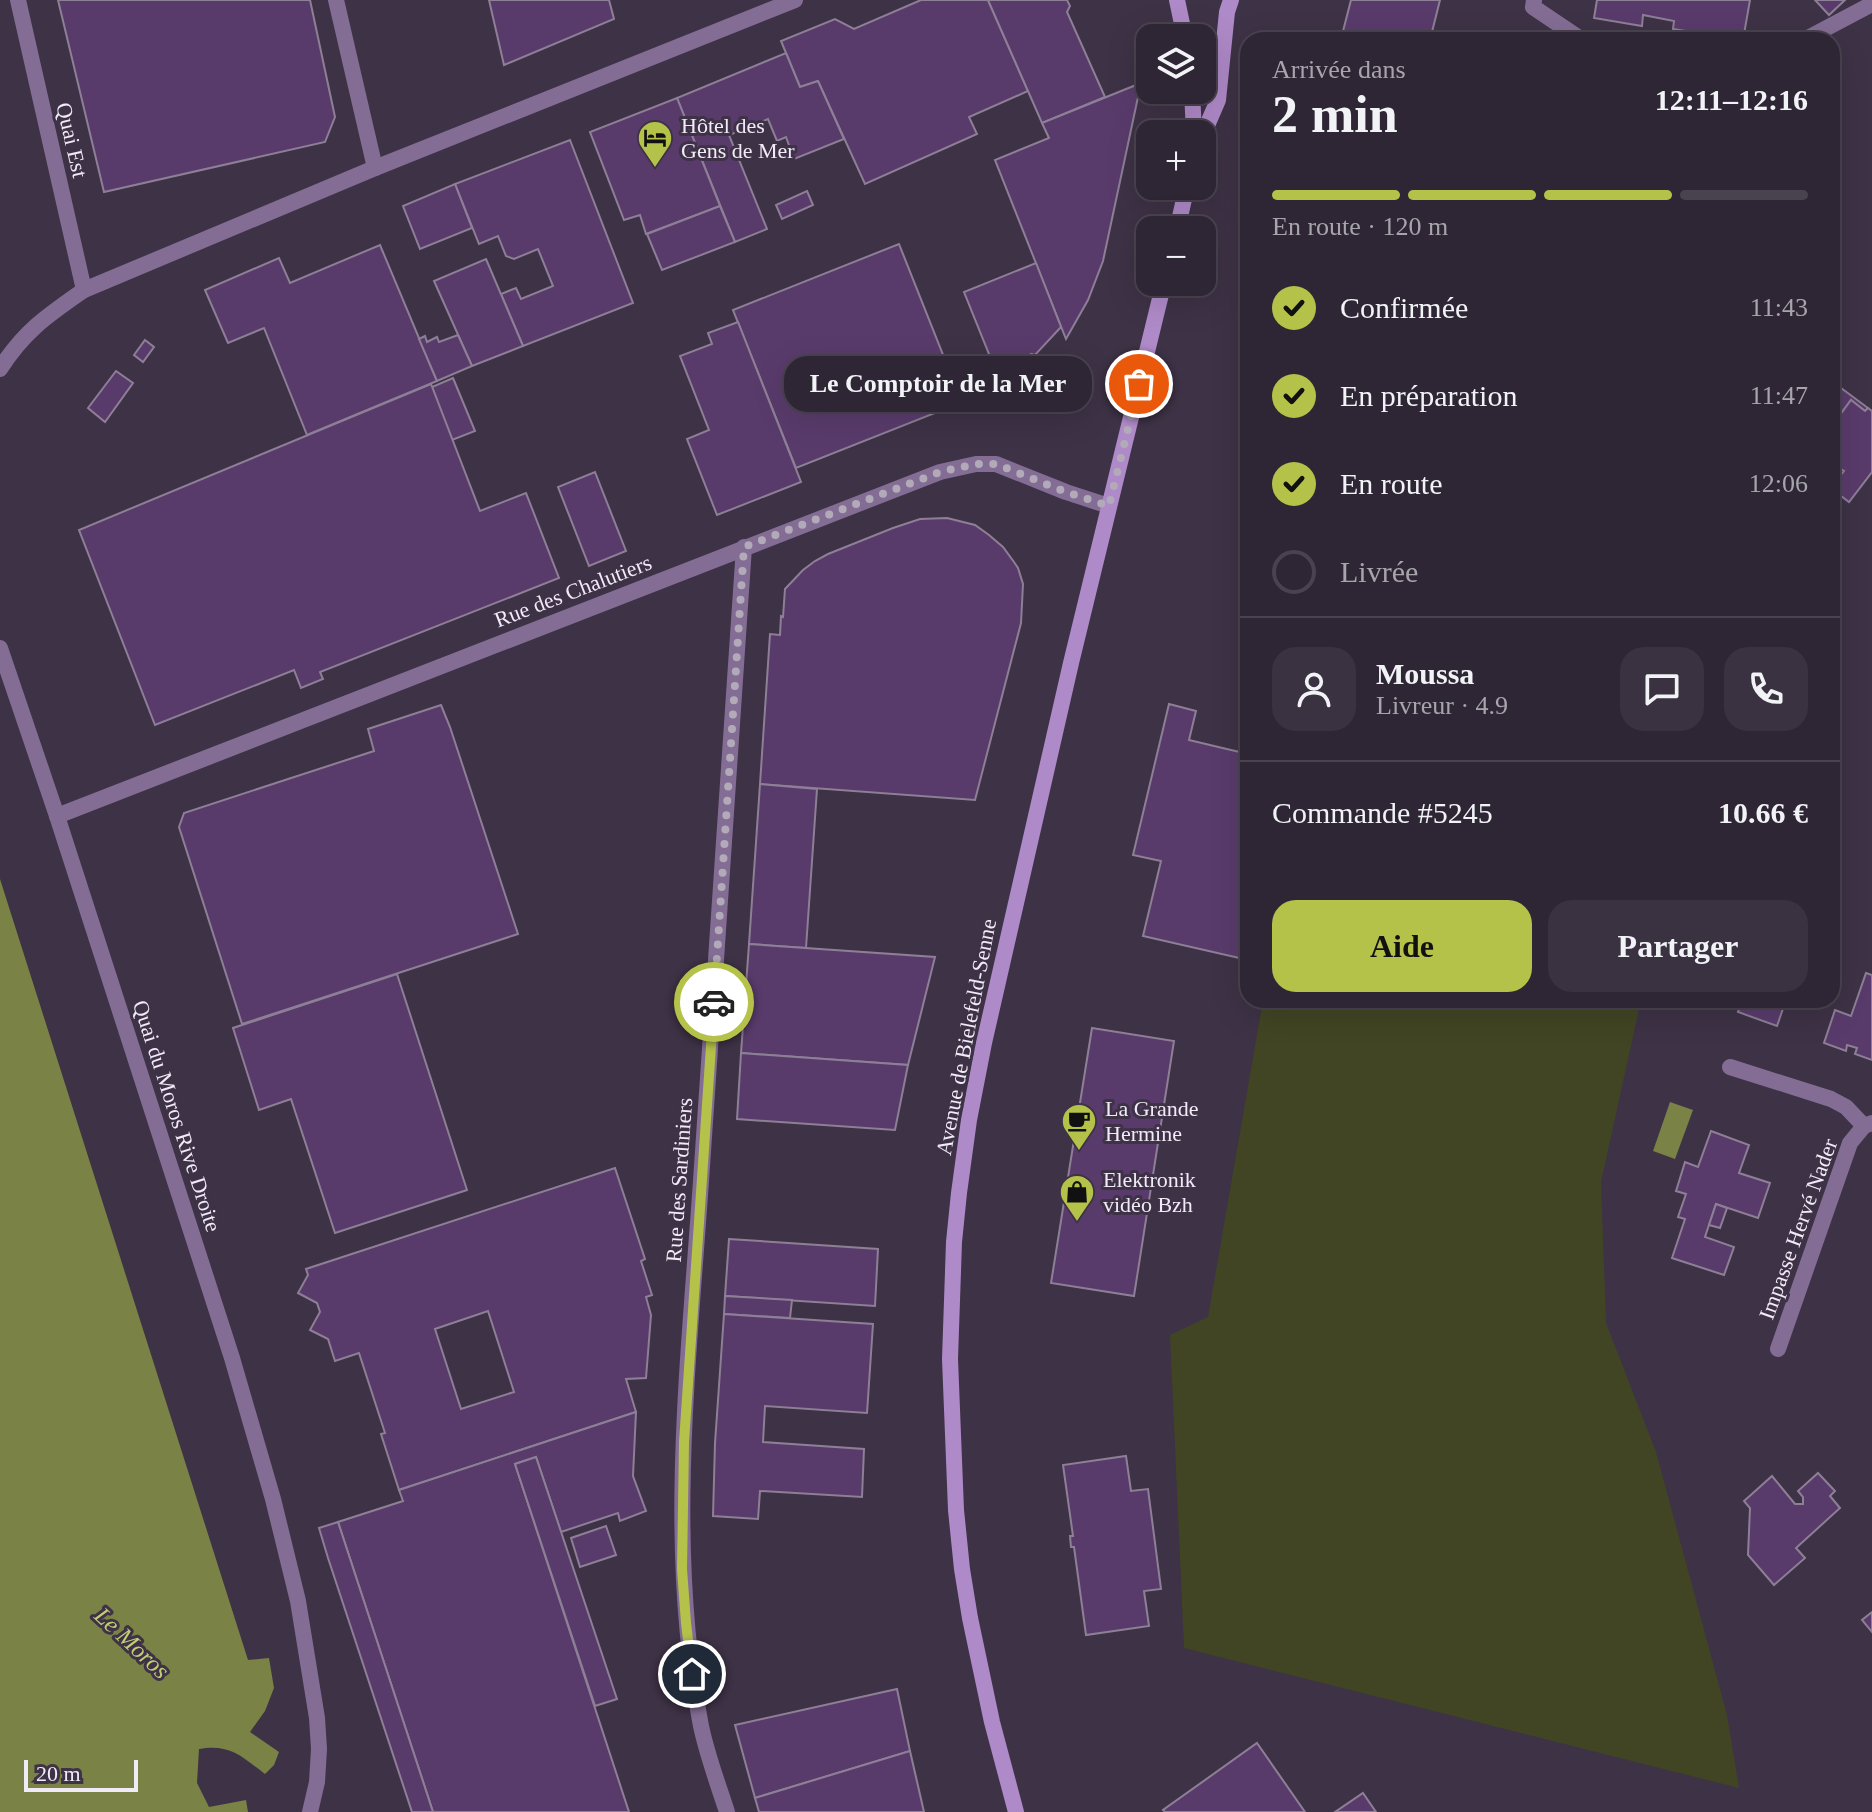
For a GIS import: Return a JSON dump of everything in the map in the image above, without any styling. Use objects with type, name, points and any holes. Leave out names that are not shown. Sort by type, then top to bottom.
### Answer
[{"type":"main road","points":[[1177,0],[1182,24]]},
{"type":"main road","points":[[1209,120],[1218,100],[1227,12],[1231,0]]},
{"type":"main road","name":"Avenue de Bielefeld-Senne","points":[[1016,1812],[989,1710],[970,1618],[959,1539],[950,1359],[954,1242],[969,1120],[984,1043],[1161,296]]},
{"type":"street","name":"Quai Est","points":[[18,0],[84,290]]},
{"type":"street","points":[[336,0],[375,168]]},
{"type":"street","points":[[0,369],[29,331],[84,290],[375,168],[795,0]]},
{"type":"street","points":[[1534,0],[1533,7],[1570,32]]},
{"type":"street","points":[[1819,32],[1872,4]]},
{"type":"street","name":"Rue des Chalutiers","points":[[57,816],[940,472],[976,464],[996,464],[1109,506]]},
{"type":"street","name":"Rue des Sardiniers","points":[[727,1812],[702,1730],[692,1674],[683,1583],[682,1519],[690,1349],[744,547]]},
{"type":"street","name":"Quai du Moros Rive Droite","points":[[0,648],[254,1429],[298,1601],[313,1692],[319,1749],[317,1782],[310,1812]]},
{"type":"street","name":"Impasse Hervé Nader","points":[[1730,1067],[1831,1099],[1868,1124],[1850,1143],[1778,1349]]},
{"type":"shaded area","points":[[1262,1008],[1639,1008],[1601,1182],[1606,1323],[1656,1452],[1727,1715],[1739,1788],[1184,1648],[1170,1335],[1208,1317]]},
{"type":"water","name":"Le Moros","points":[[0,879],[248,1660],[269,1658],[274,1688],[265,1711],[250,1732],[279,1752],[274,1765],[265,1774],[227,1750],[199,1749],[197,1783],[209,1807],[246,1800],[248,1812],[0,1812]]},
{"type":"water","points":[[1670,1102],[1693,1110],[1675,1159],[1653,1151]]},
{"type":"building","points":[[58,0],[310,0],[335,117],[325,142],[104,192]]},
{"type":"building","points":[[489,0],[609,0],[614,19],[504,65]]},
{"type":"building","points":[[921,0],[988,0],[1028,91],[969,117],[977,134],[865,184],[818,81],[800,87],[781,41],[835,19],[854,29]]},
{"type":"building","points":[[988,0],[1067,0],[1070,6],[1067,12],[1105,97],[1042,123]]},
{"type":"building","points":[[1351,0],[1440,0],[1432,32],[1343,32]]},
{"type":"building","points":[[1597,0],[1750,0],[1744,32],[1673,29],[1674,21],[1643,15],[1642,26],[1594,18]]},
{"type":"building","points":[[1815,0],[1845,0],[1829,15]]},
{"type":"building","points":[[786,53],[800,87],[818,81],[844,139],[794,159],[786,137],[777,141],[768,119],[729,135],[767,229],[735,242],[677,98]]},
{"type":"building","points":[[1136,85],[1137,104],[1103,261],[1088,300],[1066,339],[995,160],[1049,138],[1042,123]]},
{"type":"building","name":"Hôtel des Gens de Mer","points":[[677,98],[720,206],[646,234],[640,215],[624,220],[590,132]]},
{"type":"building","points":[[570,140],[633,303],[523,346],[501,294],[516,288],[521,299],[553,286],[538,249],[514,259],[506,256],[498,236],[479,244],[455,184]]},
{"type":"building","points":[[455,184],[472,228],[420,249],[403,206]]},
{"type":"building","points":[[807,191],[813,205],[782,219],[776,205]]},
{"type":"building","points":[[720,206],[735,242],[662,270],[647,234]]},
{"type":"building","points":[[899,244],[953,380],[940,411],[796,468],[733,310]]},
{"type":"building","points":[[380,245],[437,381],[307,435],[264,328],[228,343],[205,290],[279,258],[290,283]]},
{"type":"building","points":[[486,259],[523,346],[472,366],[434,281]]},
{"type":"building","points":[[1036,263],[1061,327],[1035,355],[1031,354],[1025,367],[1007,359],[1004,365],[991,359],[964,292]]},
{"type":"building","points":[[738,322],[801,482],[717,515],[687,439],[709,430],[680,356],[712,344],[708,333]]},
{"type":"building","points":[[458,335],[472,366],[437,381],[419,339],[425,336],[427,342],[437,337],[439,342]]},
{"type":"building","points":[[145,340],[154,347],[143,362],[134,355]]},
{"type":"building","points":[[116,371],[133,383],[105,422],[88,408]]},
{"type":"building","points":[[453,378],[475,431],[452,440],[432,387]]},
{"type":"building","points":[[431,384],[480,511],[526,493],[559,578],[320,672],[323,679],[301,688],[294,670],[155,725],[79,530]]},
{"type":"building","points":[[1840,387],[1868,408],[1865,411],[1851,400],[1840,415]]},
{"type":"building","points":[[1851,400],[1865,411],[1868,408],[1872,411],[1872,472],[1849,502],[1840,495],[1840,476],[1844,471],[1840,468],[1840,415]]},
{"type":"building","points":[[595,472],[626,551],[589,566],[558,487]]},
{"type":"building","points":[[947,518],[975,525],[1003,547],[1018,568],[1023,584],[1021,623],[975,800],[760,784],[770,634],[780,635],[785,589],[803,570],[828,554],[920,519]]},
{"type":"building","points":[[1169,704],[1196,711],[1189,740],[1240,752],[1240,958],[1143,936],[1161,861],[1133,855]]},
{"type":"building","points":[[441,705],[518,934],[242,1024],[179,827],[184,813],[374,751],[368,729]]},
{"type":"building","points":[[760,784],[817,789],[806,948],[749,944]]},
{"type":"building","points":[[749,944],[935,957],[908,1065],[741,1053]]},
{"type":"building","points":[[1866,973],[1872,975],[1872,1060],[1855,1054],[1857,1048],[1847,1045],[1846,1051],[1824,1043],[1835,1010],[1851,1016]]},
{"type":"building","points":[[397,974],[467,1190],[335,1233],[291,1099],[259,1110],[233,1028]]},
{"type":"building","points":[[1739,1008],[1783,1008],[1777,1026],[1738,1012]]},
{"type":"building","points":[[1092,1028],[1174,1041],[1134,1296],[1051,1283]]},
{"type":"building","points":[[741,1053],[908,1065],[895,1130],[737,1119]]},
{"type":"building","points":[[1711,1131],[1749,1145],[1739,1173],[1770,1183],[1758,1218],[1716,1204],[1705,1237],[1734,1247],[1724,1275],[1672,1258],[1685,1219],[1678,1217],[1686,1194],[1676,1191],[1685,1162],[1698,1167]]},
{"type":"building","points":[[615,1168],[645,1259],[641,1261],[652,1295],[646,1297],[651,1315],[646,1378],[626,1379],[636,1412],[399,1490],[381,1434],[385,1433],[359,1353],[335,1361],[328,1339],[310,1330],[320,1312],[317,1303],[298,1293],[308,1275],[306,1269]],"holes":[[[488,1311],[514,1392],[461,1409],[435,1329]]]},
{"type":"building","points":[[1716,1204],[1727,1208],[1720,1228],[1709,1225]]},
{"type":"building","points":[[729,1239],[878,1249],[875,1306],[725,1296]]},
{"type":"building","points":[[725,1296],[792,1300],[790,1318],[724,1314]]},
{"type":"building","points":[[724,1314],[873,1324],[867,1413],[765,1406],[763,1442],[864,1449],[862,1497],[760,1491],[758,1519],[713,1516]]},
{"type":"building","points":[[636,1412],[633,1476],[646,1511],[620,1521],[618,1513],[561,1532],[536,1457],[515,1464],[629,1812],[433,1812],[338,1522],[403,1501],[399,1490]]},
{"type":"building","points":[[1126,1456],[1131,1491],[1148,1489],[1161,1589],[1144,1591],[1149,1626],[1086,1635],[1074,1547],[1071,1547],[1070,1536],[1073,1536],[1063,1465]]},
{"type":"building","points":[[536,1457],[617,1699],[595,1706],[515,1464]]},
{"type":"building","points":[[1818,1473],[1835,1491],[1830,1496],[1840,1508],[1796,1548],[1805,1558],[1774,1585],[1748,1555],[1750,1508],[1744,1501],[1772,1476],[1795,1504],[1803,1504],[1803,1497],[1798,1491]]},
{"type":"building","points":[[338,1522],[433,1812],[412,1812],[328,1558],[319,1528]]},
{"type":"building","points":[[606,1526],[616,1555],[580,1567],[571,1538]]},
{"type":"building","points":[[1872,1612],[1872,1632],[1862,1620]]},
{"type":"building","points":[[897,1689],[910,1751],[755,1798],[735,1725]]},
{"type":"building","points":[[1257,1743],[1305,1812],[1163,1810]]},
{"type":"building","points":[[910,1751],[924,1812],[759,1812],[755,1798]]},
{"type":"building","points":[[1363,1793],[1376,1812],[1335,1812]]},
{"type":"way so far","points":[[714,1002],[744,547],[940,472],[976,464],[996,464],[1109,506],[1139,384]]},
{"type":"place","name":"Hôtel des Gens de Mer","points":[[655,169]]},
{"type":"place","name":"Le Comptoir de la Mer","points":[[1139,384]]},
{"type":"place","name":"La Grande Hermine","points":[[1079,1152]]},
{"type":"place","name":"Elektronik vidéo Bzh","points":[[1077,1223]]},
{"type":"route","points":[[692,1674],[682,1569],[684,1442],[714,1002]]}]
